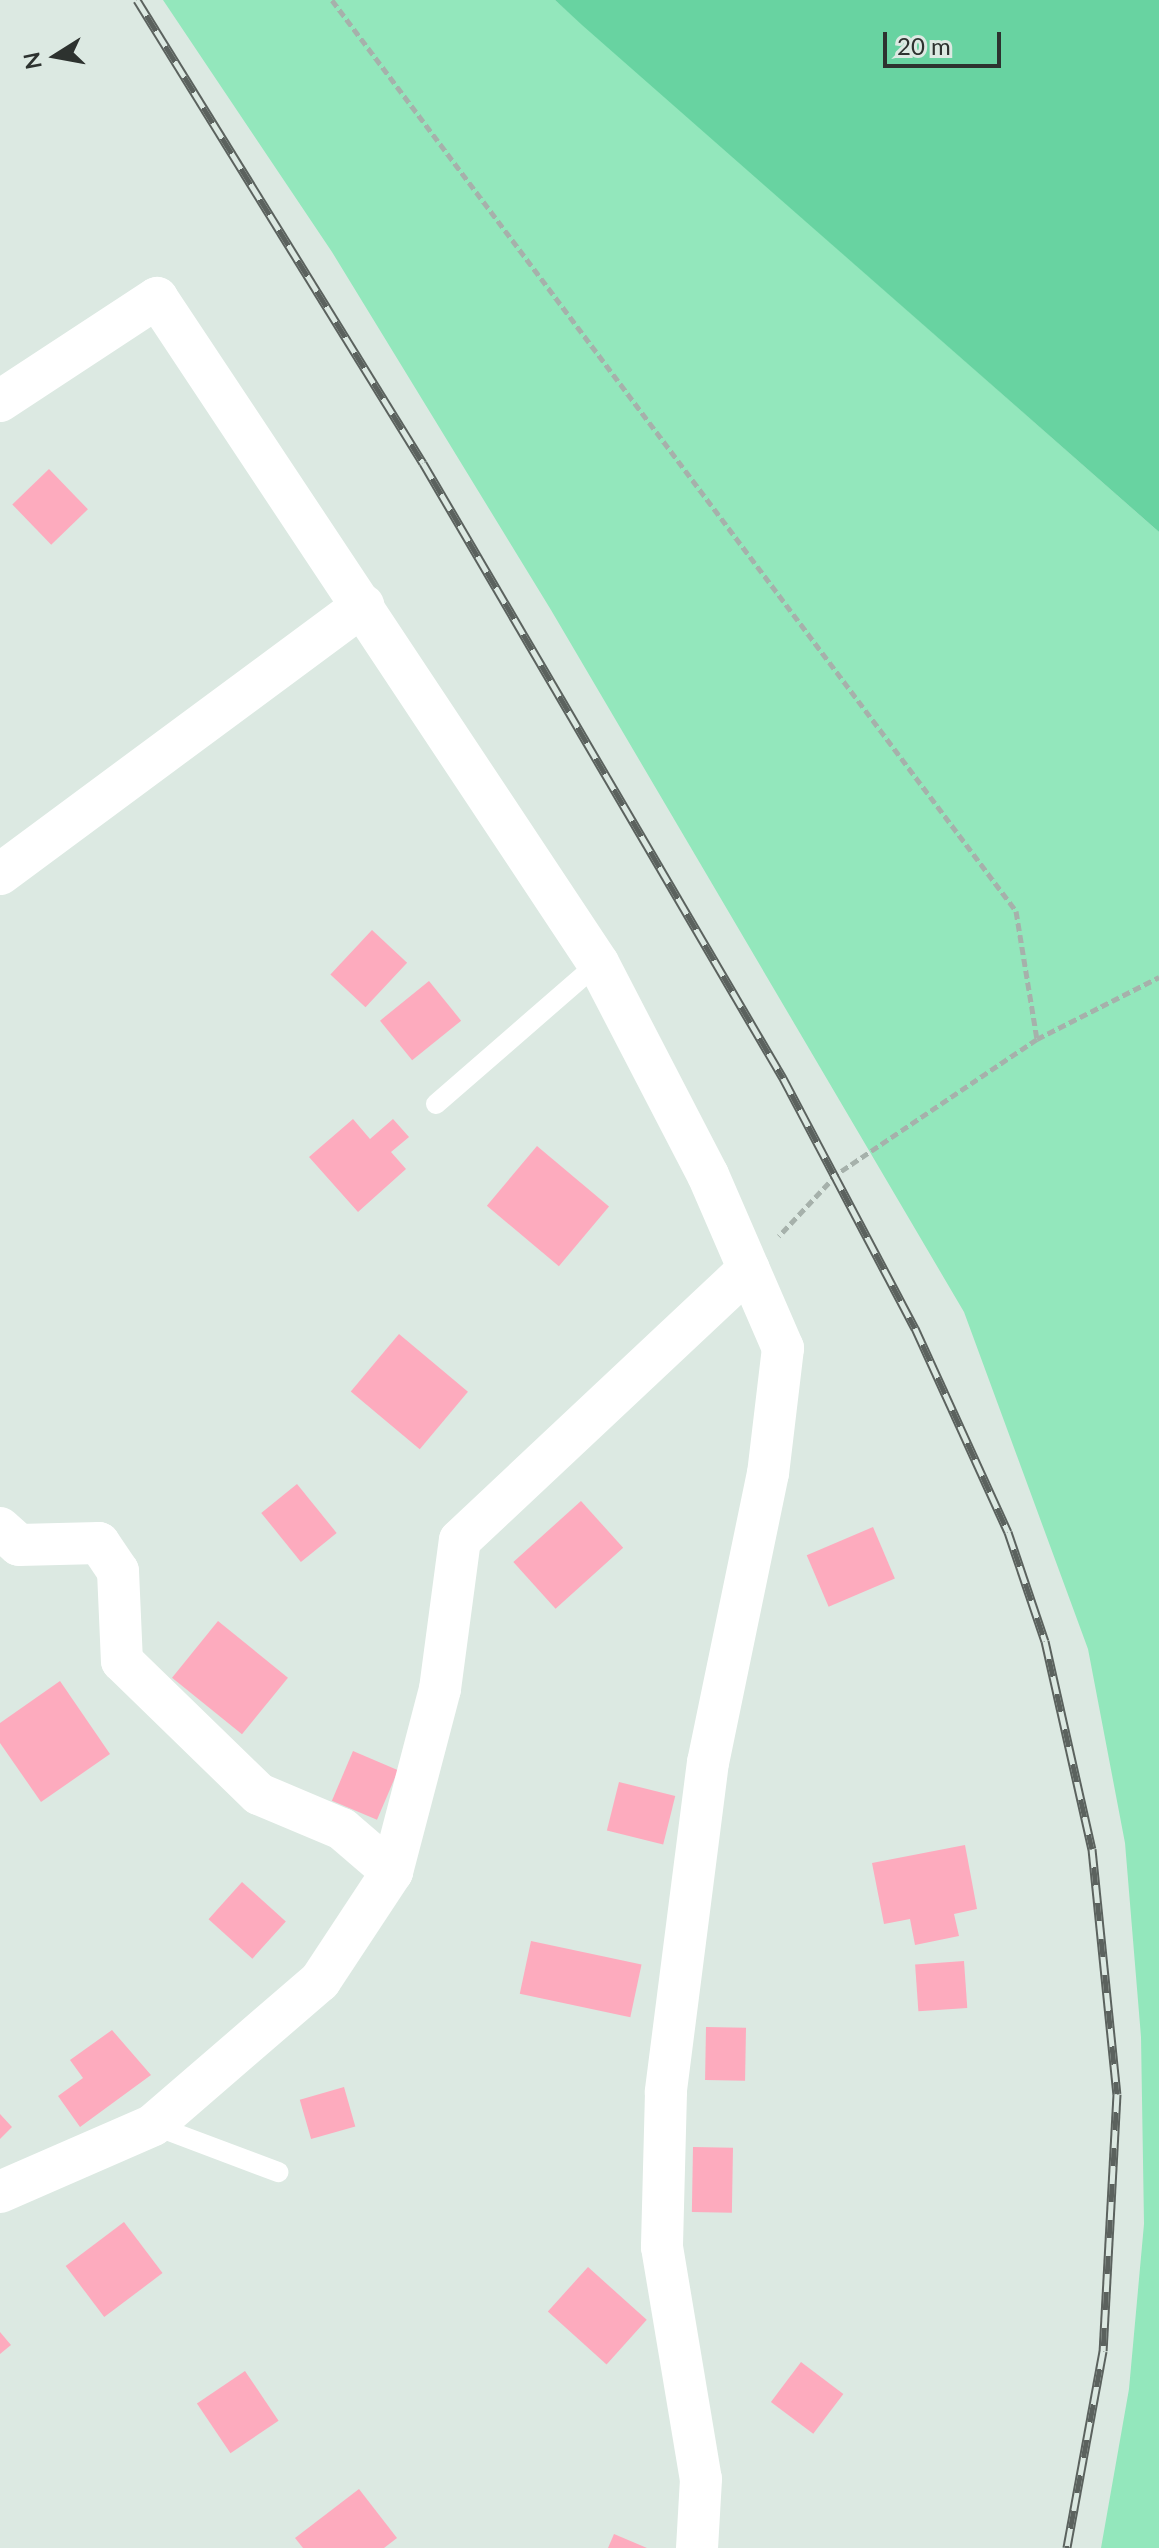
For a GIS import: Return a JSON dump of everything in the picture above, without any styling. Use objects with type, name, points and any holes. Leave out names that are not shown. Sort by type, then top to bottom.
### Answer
[{"type":"street","points":[[0,401],[157,298],[598,963],[708,1175],[783,1348],[768,1473],[708,1762],[666,2092],[662,2247],[701,2479],[697,2548]]},
{"type":"street","points":[[0,874],[363,605]]},
{"type":"street","points":[[0,2192],[153,2125],[320,1981],[392,1872],[440,1689],[460,1540],[749,1269]]},
{"type":"street","points":[[0,1528],[19,1545],[99,1543],[118,1571],[122,1661],[259,1794],[342,1829],[392,1872]]},
{"type":"lane","points":[[436,1104],[598,963]]},
{"type":"lane","points":[[153,2125],[278,2172]]},
{"type":"path","points":[[332,0],[1016,911],[1037,1039]]},
{"type":"path","points":[[749,1269],[837,1174],[1037,1039],[1159,977]]},
{"type":"shaded area","points":[[163,0],[555,0],[1159,532],[1159,2548],[1101,2548],[1129,2389],[1144,2224],[1141,2037],[1125,1843],[1088,1649],[964,1312],[551,610],[332,252]]},
{"type":"shaded area","points":[[555,0],[1159,0],[1159,532],[582,25]]},
{"type":"building","points":[[49,469],[88,509],[51,545],[12,504]]},
{"type":"building","points":[[372,930],[407,963],[366,1007],[330,975]]},
{"type":"building","points":[[429,981],[461,1021],[412,1060],[380,1021]]},
{"type":"building","points":[[353,1119],[370,1139],[393,1119],[409,1137],[391,1152],[406,1169],[358,1212],[309,1157]]},
{"type":"building","points":[[537,1146],[609,1206],[559,1266],[487,1206]]},
{"type":"building","points":[[399,1334],[468,1392],[420,1449],[351,1391]]},
{"type":"building","points":[[297,1484],[337,1533],[301,1562],[261,1513]]},
{"type":"building","points":[[581,1501],[623,1548],[556,1609],[513,1562]]},
{"type":"building","points":[[873,1527],[895,1579],[829,1607],[807,1555]]},
{"type":"building","points":[[218,1621],[288,1678],[242,1734],[172,1678]]},
{"type":"building","points":[[60,1681],[110,1754],[41,1802],[0,1743],[0,1723]]},
{"type":"building","points":[[353,1751],[398,1770],[377,1820],[332,1801]]},
{"type":"building","points":[[619,1782],[675,1796],[663,1845],[607,1831]]},
{"type":"building","points":[[965,1845],[977,1909],[954,1914],[959,1936],[915,1945],[910,1919],[884,1924],[872,1863]]},
{"type":"building","points":[[242,1882],[286,1921],[252,1959],[209,1919]]},
{"type":"building","points":[[531,1941],[642,1964],[630,2017],[520,1994]]},
{"type":"building","points":[[964,1961],[967,2008],[918,2011],[915,1964]]},
{"type":"building","points":[[706,2027],[746,2028],[745,2081],[705,2080]]},
{"type":"building","points":[[112,2030],[151,2075],[80,2127],[58,2096],[83,2078],[70,2060]]},
{"type":"building","points":[[344,2087],[355,2126],[311,2139],[300,2100]]},
{"type":"building","points":[[0,2114],[12,2127],[0,2139]]},
{"type":"building","points":[[693,2147],[733,2148],[732,2213],[692,2212]]},
{"type":"building","points":[[124,2222],[163,2273],[104,2317],[66,2266]]},
{"type":"building","points":[[588,2267],[647,2320],[607,2364],[548,2312]]},
{"type":"building","points":[[0,2332],[11,2345],[0,2354]]},
{"type":"building","points":[[801,2362],[843,2394],[813,2434],[771,2402]]},
{"type":"building","points":[[245,2371],[279,2421],[230,2453],[197,2403]]},
{"type":"building","points":[[359,2489],[397,2538],[384,2548],[303,2548],[295,2538]]},
{"type":"building","points":[[614,2534],[647,2548],[608,2548]]},
{"type":"railway","points":[[137,0],[423,463],[783,1078],[915,1328],[1008,1532],[1045,1641],[1092,1849],[1117,2094],[1103,2351],[1067,2548]]}]
